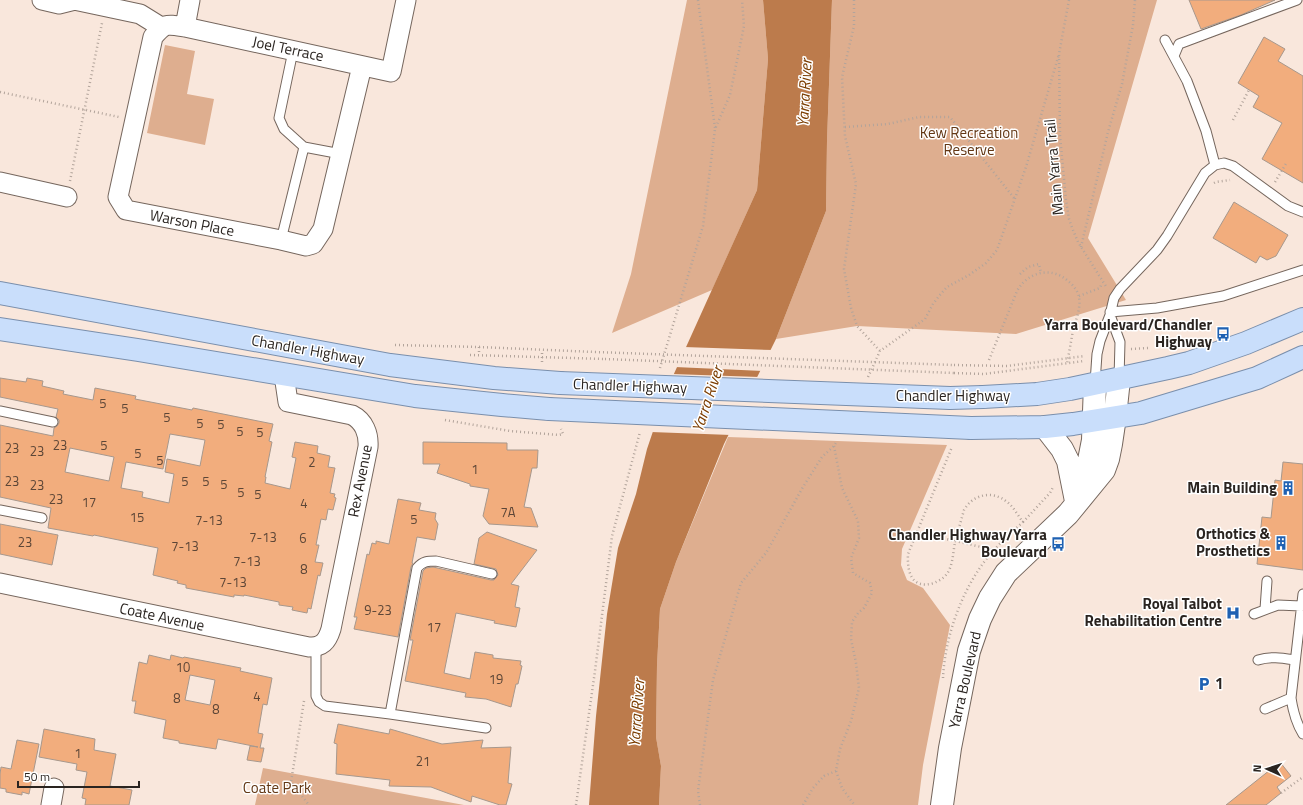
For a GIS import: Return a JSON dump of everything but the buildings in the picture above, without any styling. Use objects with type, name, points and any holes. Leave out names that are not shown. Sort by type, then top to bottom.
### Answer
[{"type":"main road","name":"Chandler Highway","points":[[0,293],[390,365],[494,378],[560,383],[950,398],[1037,394],[1119,379],[1193,362],[1246,343],[1303,319]]},
{"type":"main road","name":"Chandler Highway","points":[[0,329],[145,351],[415,396],[549,409],[970,428],[1045,427],[1105,419],[1152,410],[1257,378],[1303,357]]},
{"type":"main road","name":"Yarra Boulevard","points":[[1105,419],[1119,379]]},
{"type":"main road","name":"Yarra Boulevard","points":[[942,805],[950,748],[969,651],[980,619],[990,598],[1006,573],[1079,501],[1100,476],[1106,465],[1111,444],[1095,384]]},
{"type":"main road","points":[[1045,427],[1062,449],[1068,461],[1079,501]]},
{"type":"street","points":[[42,0],[60,4],[74,0],[140,14],[161,27],[170,25],[185,27],[190,0]]},
{"type":"street","name":"Joel Terrace","points":[[185,27],[391,72],[406,0]]},
{"type":"street","name":"Warson Place","points":[[161,27],[153,37],[118,197],[126,210],[306,246],[313,244],[323,229],[362,66]]},
{"type":"street","points":[[0,182],[67,197]]},
{"type":"street","name":"Rex Avenue","points":[[284,375],[280,401],[352,415],[362,424],[367,431],[368,437],[368,447],[331,629],[320,644]]},
{"type":"street","name":"Coate Avenue","points":[[0,583],[309,647],[320,644]]},
{"type":"lane","points":[[1174,56],[1179,44],[1297,0]]},
{"type":"lane","points":[[1166,40],[1186,81],[1206,131],[1214,165]]},
{"type":"lane","points":[[293,51],[279,118],[284,130],[304,147],[341,154]]},
{"type":"lane","points":[[281,240],[304,147]]},
{"type":"lane","points":[[1095,384],[1097,354],[1100,341],[1113,302],[1120,289],[1157,250],[1205,173],[1214,165],[1224,163],[1233,166],[1288,206],[1303,212]]},
{"type":"lane","points":[[1110,314],[1157,308],[1223,296],[1303,270]]},
{"type":"lane","points":[[1110,314],[1120,342],[1119,379]]},
{"type":"lane","points":[[0,411],[53,422]]},
{"type":"lane","points":[[0,510],[42,518]]},
{"type":"lane","points":[[390,714],[417,568],[421,563],[436,561],[492,574]]},
{"type":"lane","points":[[1265,609],[1268,581]]},
{"type":"lane","points":[[1303,594],[1291,698],[1292,709],[1303,734]]},
{"type":"lane","points":[[1254,614],[1278,605],[1301,606]]},
{"type":"lane","points":[[320,644],[316,690],[319,702],[325,706],[486,728]]},
{"type":"lane","points":[[1258,660],[1274,657],[1296,660]]},
{"type":"lane","points":[[1265,709],[1291,698]]},
{"type":"path","points":[[698,0],[716,129]]},
{"type":"path","points":[[854,0],[854,26],[842,76],[846,136],[856,184],[844,269],[851,308],[857,326],[880,351]]},
{"type":"path","name":"Main Yarra Trail","points":[[1069,0],[1059,54],[1060,136],[1066,200],[1071,224],[1102,283],[1100,288],[1079,296]]},
{"type":"path","points":[[1082,247],[1108,132],[1122,84],[1132,25],[1134,0]]},
{"type":"path","points":[[67,197],[102,22]]},
{"type":"path","points":[[865,384],[880,351],[925,320],[933,304],[947,287],[969,275],[986,263],[997,250],[1026,167],[1059,54]]},
{"type":"path","points":[[1232,120],[1250,90]]},
{"type":"path","points":[[0,92],[135,120]]},
{"type":"path","points":[[845,127],[888,124],[919,116],[950,117],[1015,198]]},
{"type":"path","points":[[1267,190],[1276,182],[1287,162]]},
{"type":"path","points":[[1210,187],[1216,182],[1230,180],[1235,183]]},
{"type":"path","points":[[1020,274],[1028,267],[1039,264],[1041,273]]},
{"type":"path","points":[[479,354],[984,374],[1067,364],[1078,312],[1079,296],[1074,286],[1061,276],[1051,272],[1041,273],[1028,279],[1019,287],[989,360]]},
{"type":"path","points":[[479,348],[1007,366],[1068,358]]},
{"type":"path","points":[[542,351],[542,357]]},
{"type":"path","points":[[531,432],[559,435],[564,434],[561,428]]},
{"type":"path","points":[[700,805],[698,791],[713,680],[741,583],[766,553],[822,456],[834,446],[838,439]]},
{"type":"path","points":[[834,446],[842,488],[858,521],[859,538],[851,558],[853,573],[870,583],[872,593],[864,608],[858,613],[852,622],[851,639],[859,688],[851,721],[840,749],[836,771],[842,788],[854,805]]},
{"type":"path","points":[[952,447],[908,554],[907,564],[910,575],[913,579],[918,583],[925,585],[940,581],[947,575],[955,541],[967,504],[976,497],[992,496]]},
{"type":"path","points":[[1023,522],[1050,494],[1055,483]]},
{"type":"path","points":[[916,532],[994,550]]},
{"type":"path","points":[[304,697],[291,782],[309,805]]},
{"type":"path","points":[[805,804],[814,788],[824,776],[836,771]]},
{"type":"path","points":[[1282,793],[1303,777]]},
{"type":"green space","points":[[687,0],[763,0],[768,59],[757,190],[712,290],[612,333],[631,274]]},
{"type":"green space","name":"Kew Recreation Reserve","points":[[832,0],[1157,0],[1088,238],[1126,300],[1016,334],[857,326],[776,339],[826,211]]},
{"type":"green space","points":[[165,45],[195,51],[187,94],[214,99],[205,145],[147,133]]},
{"type":"green space","points":[[728,437],[947,445],[902,549],[901,565],[907,580],[923,588],[950,625],[923,765],[918,805],[659,805],[661,766],[656,737],[657,665],[660,609],[676,562]]},
{"type":"green space","name":"Coate Park","points":[[263,768],[464,805],[255,805]]},
{"type":"water","name":"Yarra River","points":[[763,0],[832,0],[826,211],[776,339],[724,444],[676,562],[660,609],[657,665],[656,737],[661,766],[659,805],[589,805],[596,716],[607,614],[618,548],[636,494],[647,449],[668,387],[757,190],[768,59]]},
{"type":"pier","points":[[684,347],[773,350],[763,371],[675,367]]},
{"type":"pier","points":[[672,374],[759,377],[731,435],[651,432],[666,386]]},
{"type":"place","name":"Yarra Boulevard/Chandler Highway","points":[[1223,334]]},
{"type":"place","name":"Main Building","points":[[1288,488]]},
{"type":"place","name":"Orthotics & Prosthetics","points":[[1281,543]]},
{"type":"place","name":"Chandler Highway/Yarra Boulevard","points":[[1058,544]]},
{"type":"place","name":"Royal Talbot Rehabilitation Centre","points":[[1233,613]]},
{"type":"place","name":"1","points":[[1204,684]]}]
